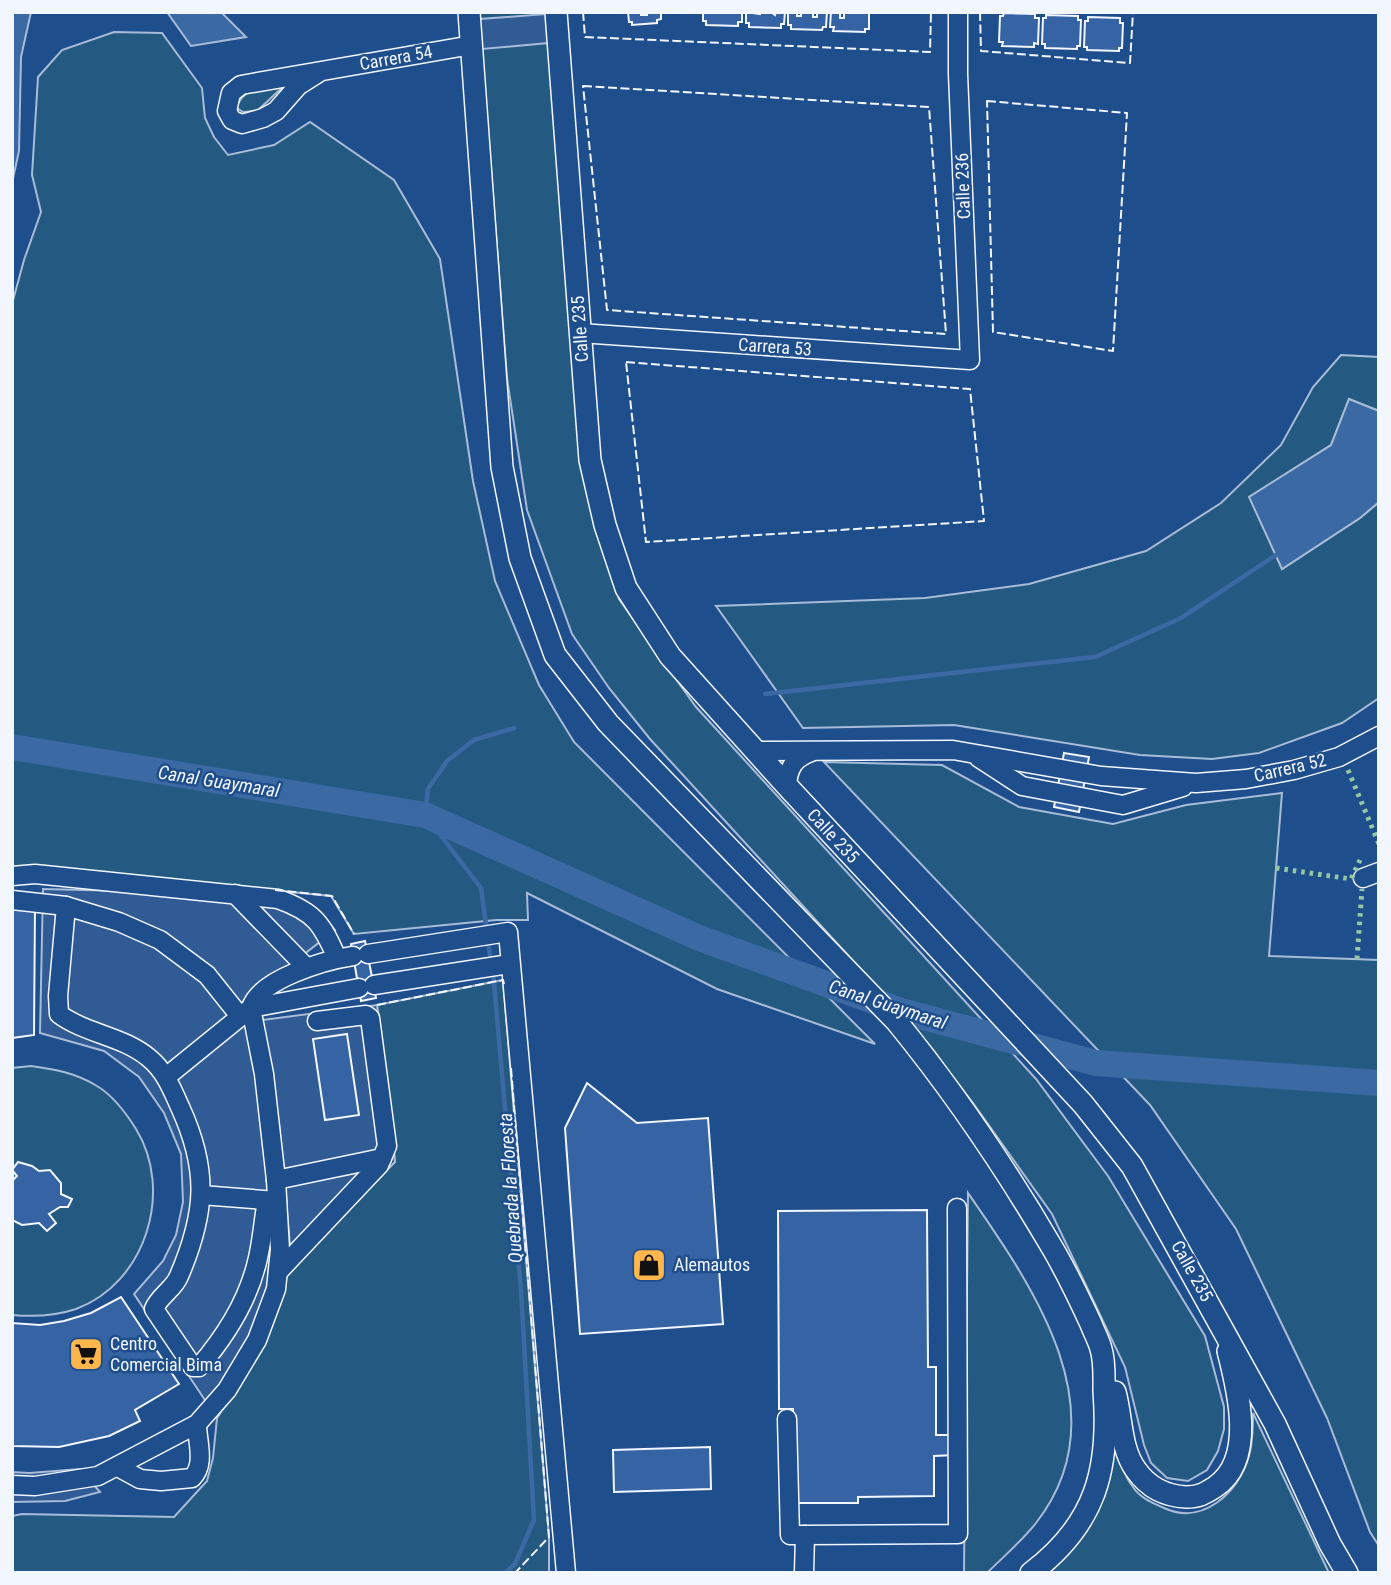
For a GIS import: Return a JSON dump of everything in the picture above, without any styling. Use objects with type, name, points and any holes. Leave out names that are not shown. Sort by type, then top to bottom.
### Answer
[{"type":"main road","points":[[469,12],[502,467],[520,558],[555,655],[608,723],[897,1022],[961,1105],[995,1155],[1071,1280],[1101,1349],[1116,1398],[1125,1444],[1135,1468],[1152,1487],[1174,1496],[1200,1497],[1223,1482],[1237,1458],[1241,1432],[1240,1407],[1219,1319]]},
{"type":"main road","name":"Calle 235","points":[[556,12],[590,460],[605,525],[626,588],[670,656],[1083,1104],[1132,1166],[1275,1424],[1330,1544],[1347,1573]]},
{"type":"main road","points":[[1031,1573],[1078,1528],[1100,1474],[1106,1412],[1101,1349]]},
{"type":"street","name":"Calle 236","points":[[958,12],[958,74],[971,360]]},
{"type":"street","name":"Carrera 54","points":[[320,72],[298,86],[276,110],[263,118],[242,124],[232,120],[226,111],[231,93],[241,85],[472,45]]},
{"type":"street","name":"Carrera 53","points":[[580,333],[971,360]]},
{"type":"street","name":"Carrera 52","points":[[756,751],[953,750],[1101,776],[1196,783],[1246,779],[1294,770],[1339,757],[1379,736]]},
{"type":"street","points":[[787,786],[788,773],[793,763],[802,755],[816,751]]},
{"type":"street","name":"Carrera 52","points":[[972,753],[1022,786],[1123,805],[1196,783]]},
{"type":"street","points":[[1022,786],[1032,784],[1037,777],[1034,769],[1025,763]]},
{"type":"street","points":[[12,876],[35,874],[278,899],[314,916],[353,956]]},
{"type":"street","points":[[235,894],[306,967]]},
{"type":"street","points":[[12,900],[66,906],[119,922],[160,940],[207,975],[245,1012],[264,1074],[276,1180],[256,1267],[237,1314],[215,1348],[196,1368],[154,1310],[178,1280],[194,1240],[201,1195],[201,1177],[194,1137],[166,1077],[151,1059],[134,1047],[70,1022],[59,1014],[59,980],[66,906]]},
{"type":"street","points":[[166,1077],[245,1012],[256,996],[306,967],[353,956],[508,932],[566,1573]]},
{"type":"street","points":[[245,1012],[366,986],[510,964]]},
{"type":"street","points":[[278,1272],[379,1165],[387,1140],[370,1018],[366,1016],[317,1021]]},
{"type":"street","points":[[276,1180],[382,1158]]},
{"type":"street","points":[[201,1195],[272,1201]]},
{"type":"street","points":[[12,1485],[35,1486],[97,1476],[197,1424],[226,1390],[257,1340],[276,1289],[280,1250],[272,1201]]},
{"type":"street","points":[[787,1419],[790,1535],[958,1534],[957,1208]]},
{"type":"street","points":[[118,1467],[140,1479],[162,1481],[192,1478],[199,1468],[200,1458],[197,1424]]},
{"type":"street","points":[[804,1535],[806,1571]]},
{"type":"shaded area","points":[[12,12],[31,12],[21,57],[19,151],[12,183]]},
{"type":"shaded area","points":[[167,12],[221,12],[246,37],[191,46]]},
{"type":"shaded area","points":[[479,12],[546,12],[588,487],[619,599],[696,707],[1036,1079],[1108,1176],[1205,1336],[1224,1407],[1224,1429],[1218,1451],[1207,1470],[1188,1481],[1167,1478],[1151,1463],[1125,1367],[1052,1214],[973,1103],[911,1024],[650,739],[609,688],[572,634],[527,510],[507,378]]},
{"type":"shaded area","points":[[546,14],[548,43],[482,49],[480,19]]},
{"type":"shaded area","points":[[114,32],[162,33],[202,88],[205,118],[214,137],[228,155],[274,145],[310,122],[394,180],[440,259],[473,481],[495,581],[539,685],[574,742],[875,1044],[717,989],[527,893],[528,920],[496,920],[354,934],[331,896],[28,866],[12,870],[12,304],[41,212],[32,175],[38,77],[62,50]]},
{"type":"shaded area","points":[[287,83],[257,111],[243,112],[237,108],[239,101],[250,92]]},
{"type":"shaded area","points":[[1341,355],[1379,357],[1379,411],[1349,399],[1331,445],[1250,497],[1282,569],[1360,518],[1379,502],[1379,698],[1342,723],[1259,753],[1212,759],[1140,755],[954,725],[803,728],[716,606],[925,598],[1029,584],[1146,551],[1221,503],[1281,445],[1313,387]]},
{"type":"shaded area","points":[[1349,399],[1379,411],[1379,502],[1360,518],[1282,569],[1249,497],[1331,445]]},
{"type":"shaded area","points":[[824,762],[942,765],[1019,807],[1113,824],[1186,805],[1282,793],[1269,956],[1379,960],[1379,1546],[1370,1532],[1327,1418],[1236,1229],[1150,1105]]},
{"type":"shaded area","points":[[43,889],[205,893],[255,898],[323,915],[335,930],[243,1002],[253,1035],[286,1221],[254,1359],[217,1418],[134,1294],[163,1261],[176,1235],[183,1202],[181,1154],[164,1113],[139,1077],[104,1051],[40,1033]]},
{"type":"shaded area","points":[[503,980],[549,1537],[549,1573],[12,1573],[12,1516],[174,1517],[207,1481],[213,1458],[217,1418],[254,1359],[283,1282],[292,1267],[395,1162],[377,1005]]},
{"type":"shaded area","points":[[377,1005],[395,1162],[292,1267],[279,1123],[255,1021]]},
{"type":"shaded area","points":[[31,1066],[73,1075],[109,1095],[136,1129],[147,1153],[153,1180],[152,1206],[146,1232],[136,1257],[120,1279],[100,1296],[76,1309],[52,1315],[28,1316],[12,1315],[12,1068]]},
{"type":"shaded area","points":[[968,1193],[1018,1269],[1041,1310],[1059,1352],[1069,1395],[1071,1438],[1060,1481],[1036,1523],[987,1573],[964,1573]]},
{"type":"shaded area","points":[[1253,1413],[1329,1573],[1046,1573],[1076,1544],[1096,1515],[1108,1483],[1115,1442],[1124,1471],[1139,1494],[1164,1508],[1192,1513],[1217,1502],[1237,1482],[1250,1451]]},
{"type":"shaded area","points":[[80,1469],[100,1492],[65,1501],[12,1502],[12,1472]]},
{"type":"building","points":[[628,12],[647,15],[647,12],[661,12],[661,19],[657,20],[657,23],[632,25]]},
{"type":"building","points":[[703,12],[742,12],[742,22],[738,22],[738,26],[706,25]]},
{"type":"building","points":[[746,12],[771,12],[775,15],[776,12],[785,12],[784,24],[781,24],[781,28],[749,27],[749,23],[746,23]]},
{"type":"building","points":[[788,12],[797,12],[797,16],[801,16],[801,12],[813,12],[813,17],[817,17],[817,12],[827,12],[826,27],[822,30],[791,29],[791,25],[788,25]]},
{"type":"building","points":[[831,12],[840,12],[840,18],[844,18],[844,12],[869,12],[869,29],[865,29],[865,32],[833,31],[834,27],[830,27]]},
{"type":"building","points":[[1004,13],[1035,14],[1035,18],[1039,18],[1038,44],[1034,43],[1034,47],[1002,46],[1003,42],[999,42],[1000,16]]},
{"type":"building","points":[[1046,15],[1078,16],[1078,20],[1081,20],[1080,46],[1077,46],[1077,49],[1045,48],[1045,44],[1042,44],[1043,18],[1046,18]]},
{"type":"building","points":[[1088,17],[1120,18],[1120,23],[1123,23],[1122,48],[1119,48],[1119,51],[1087,50],[1087,47],[1084,47],[1085,21],[1088,21]]},
{"type":"building","points":[[1064,753],[1089,757],[1079,812],[1054,807]]},
{"type":"building","points":[[35,905],[34,1035],[12,1038],[12,909]]},
{"type":"building","points":[[365,941],[376,998],[361,1001],[351,944]]},
{"type":"building","points":[[347,1034],[359,1115],[325,1120],[313,1039]]},
{"type":"building","points":[[587,1083],[637,1123],[708,1118],[723,1324],[580,1334],[565,1128]]},
{"type":"building","points":[[18,1162],[39,1171],[50,1170],[61,1183],[61,1194],[72,1199],[68,1207],[60,1207],[49,1214],[56,1223],[47,1231],[39,1223],[22,1225],[12,1220],[12,1181],[17,1176],[12,1170]]},
{"type":"building","points":[[927,1210],[928,1367],[936,1367],[936,1435],[955,1435],[955,1455],[934,1456],[934,1496],[858,1497],[858,1503],[794,1503],[793,1409],[779,1409],[778,1211]]},
{"type":"building","name":"Centro Comercial Bima","points":[[121,1297],[179,1384],[135,1410],[140,1421],[109,1436],[59,1447],[12,1446],[12,1323],[40,1325],[64,1321],[91,1313]]},
{"type":"building","points":[[710,1447],[711,1489],[614,1492],[613,1450]]},
{"type":"waterway","name":"Canal Guaymaral","points":[[765,694],[1095,657],[1181,618],[1276,555]]},
{"type":"waterway","name":"Quebrada la Floresta","points":[[487,932],[481,888],[425,815],[428,789],[447,761],[474,740],[514,728]]},
{"type":"waterway","name":"Canal Guaymaral","points":[[12,747],[425,815],[699,938],[901,1011],[1096,1063],[1379,1083]]},
{"type":"waterway","name":"Quebrada la Floresta","points":[[488,941],[491,963]]},
{"type":"waterway","name":"Quebrada la Floresta","points":[[493,972],[521,1290],[534,1520],[515,1564],[505,1573]]},
{"type":"waterway","name":"Quebrada la Floresta","points":[[233,1573],[253,1573]]},
{"type":"hedge","points":[[1348,770],[1379,844]]},
{"type":"hedge","points":[[1276,868],[1351,879],[1360,860]]},
{"type":"hedge","points":[[1357,959],[1362,889]]},
{"type":"fence","points":[[583,12],[585,37],[930,52],[931,12]]},
{"type":"fence","points":[[980,12],[981,51],[1130,63],[1133,12]]},
{"type":"fence","points":[[583,86],[929,107],[946,334],[607,310],[583,86]]},
{"type":"fence","points":[[987,101],[1127,113],[1113,351],[993,332],[987,101]]},
{"type":"fence","points":[[626,362],[970,389],[984,521],[646,542],[626,362]]},
{"type":"fence","points":[[275,890],[332,896],[354,934]]},
{"type":"fence","points":[[377,1005],[503,980],[504,984]]},
{"type":"fence","points":[[511,1068],[549,1537],[515,1573]]},
{"type":"place","name":"Alemautos","points":[[649,1265]]},
{"type":"place","name":"Centro Comercial Bima","points":[[86,1354]]}]
